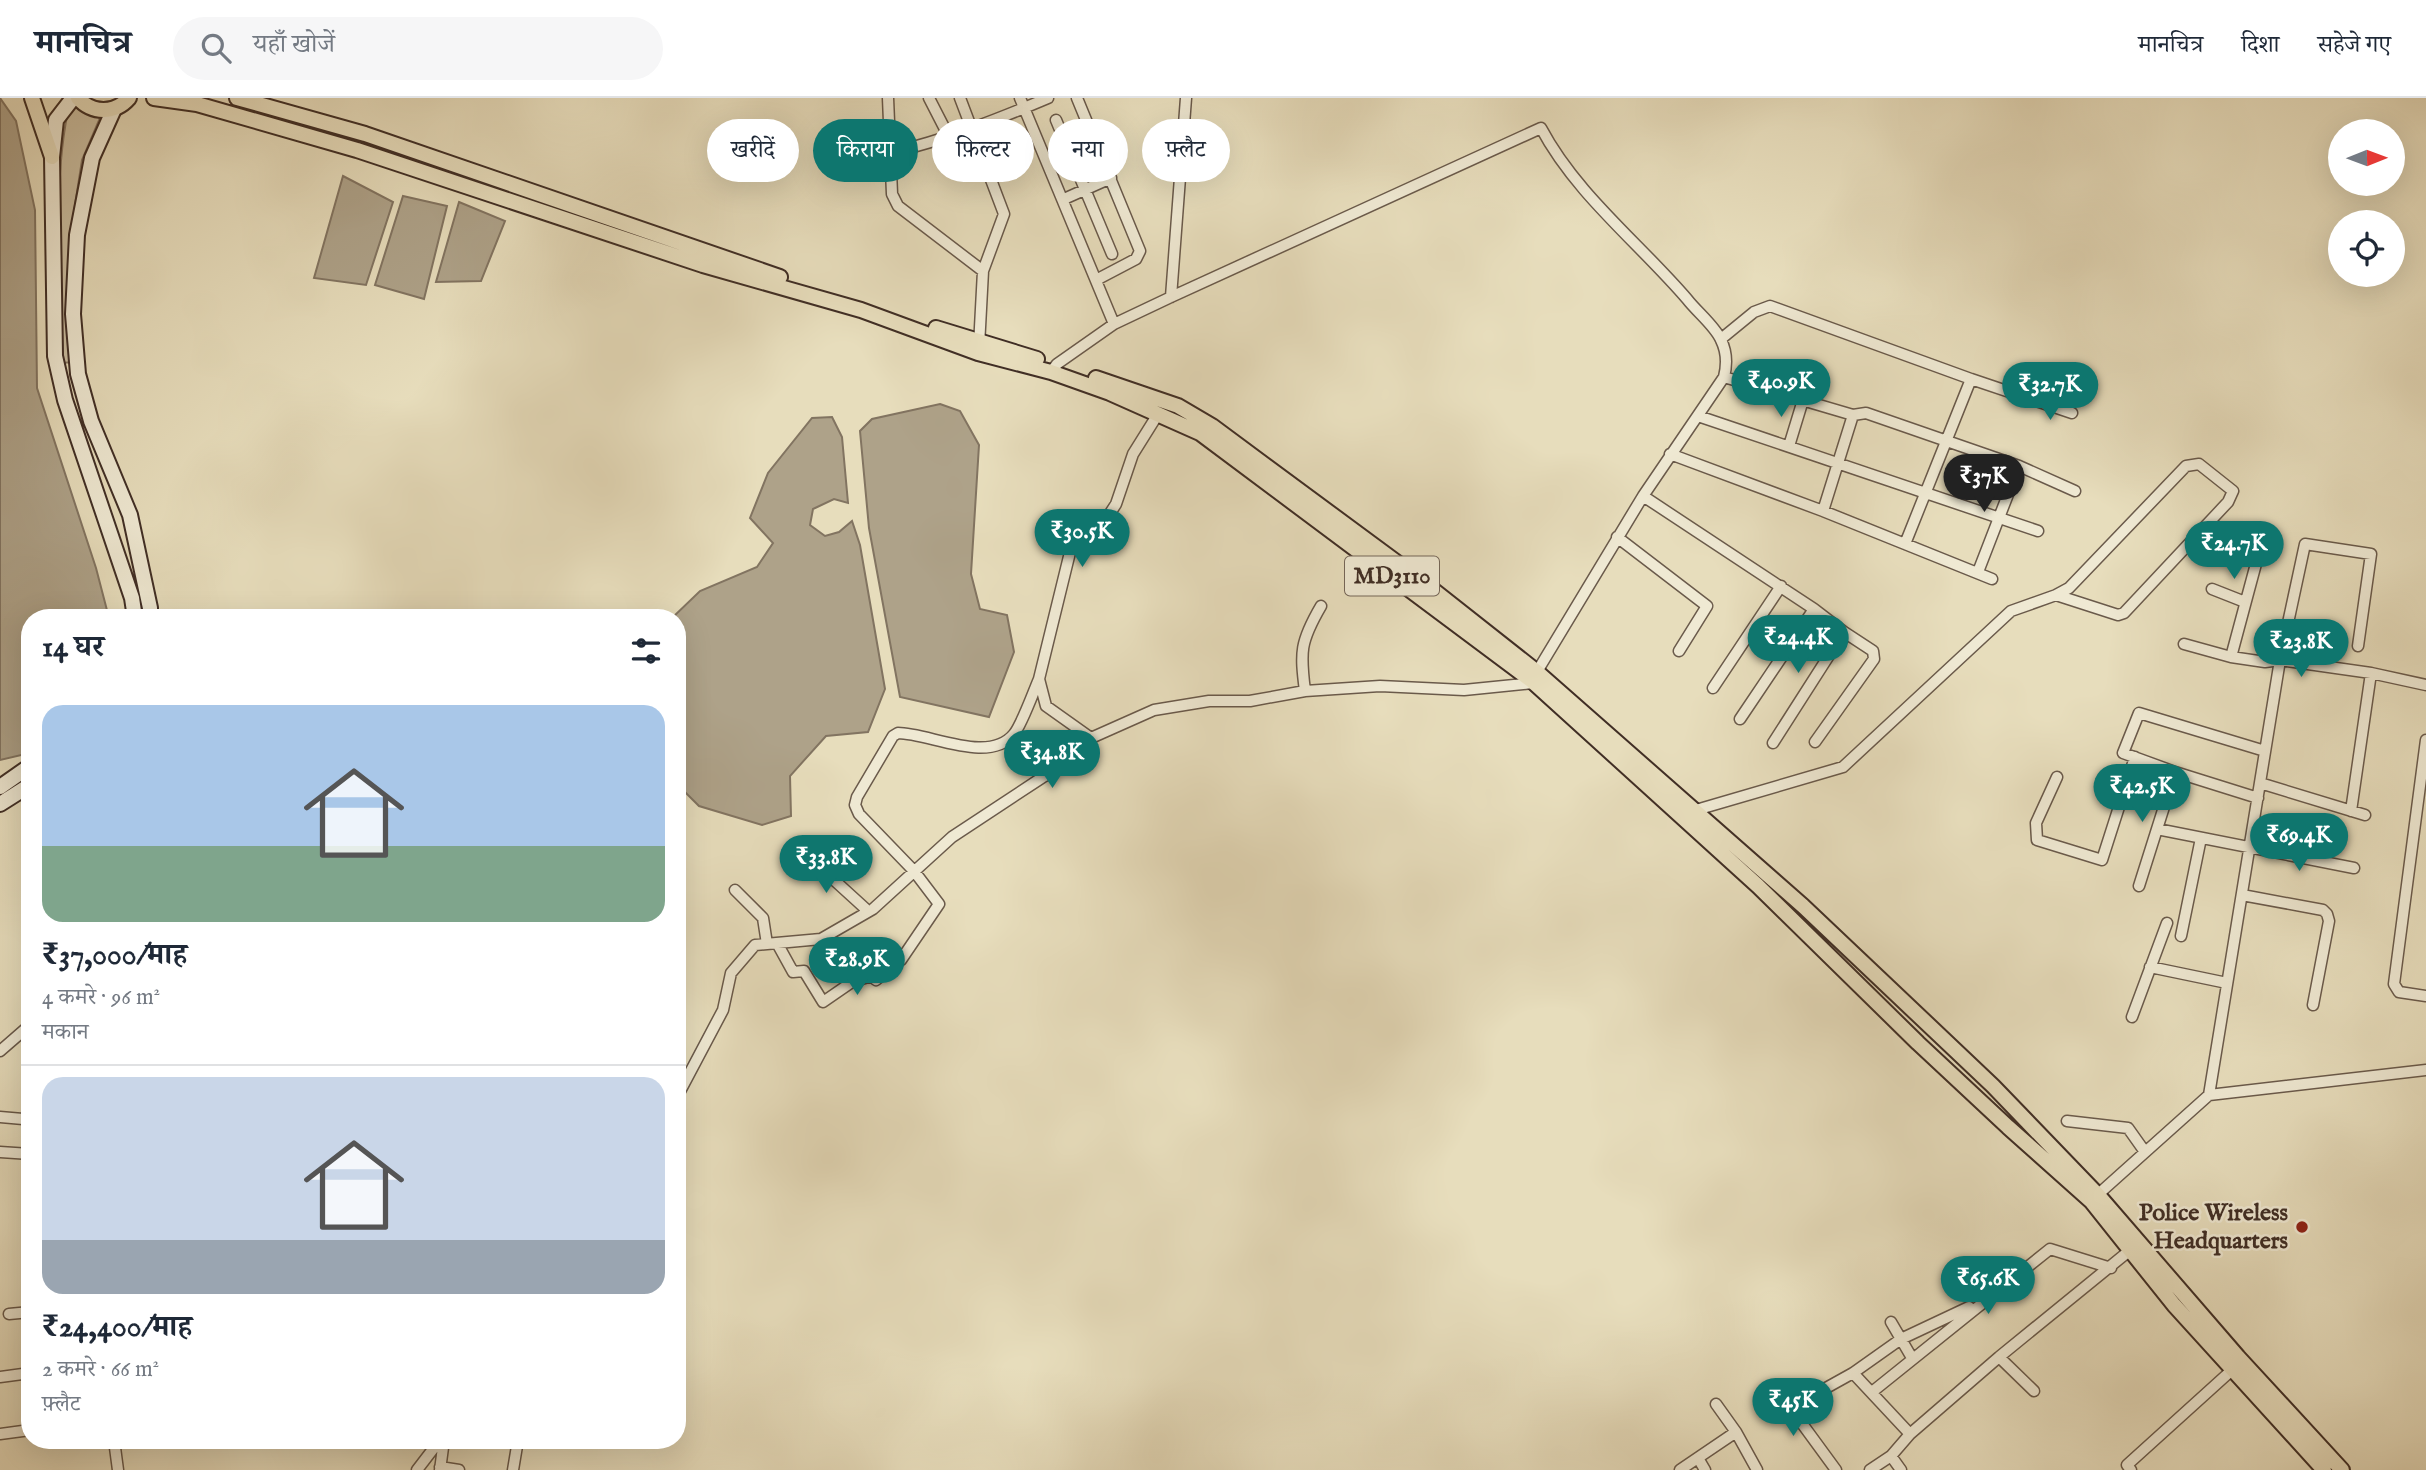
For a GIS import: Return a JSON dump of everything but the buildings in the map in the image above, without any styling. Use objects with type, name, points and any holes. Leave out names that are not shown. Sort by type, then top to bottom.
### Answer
[{"type":"main road","points":[[32,98],[52,158]]},
{"type":"main road","points":[[114,108],[92,108],[76,98],[56,120],[52,158],[55,356],[65,400],[134,609]]},
{"type":"main road","points":[[129,98],[114,108],[92,158],[78,235],[73,314],[78,374],[91,421],[130,515],[150,609]]},
{"type":"main road","name":"MD3110","points":[[154,98],[197,104],[357,150],[703,265],[1178,406],[1212,426],[1423,582],[1534,679],[1758,886],[2008,1127],[2095,1198]]},
{"type":"main road","name":"MD3110","points":[[237,98],[365,134],[979,347]]},
{"type":"main road","name":"MD3110","points":[[1054,368],[1200,433],[1534,679],[1696,810],[1803,906],[1993,1086],[2095,1198],[2135,1247],[2174,1306],[2342,1470]]},
{"type":"main road","points":[[0,787],[21,772]]},
{"type":"main road","points":[[0,804],[21,791]]},
{"type":"main road","name":"MD3110","points":[[2235,1364],[2324,1470]]},
{"type":"street","points":[[888,98],[889,119]]},
{"type":"street","points":[[929,98],[939,119]]},
{"type":"street","points":[[960,98],[969,119]]},
{"type":"street","points":[[991,119],[1022,103],[1048,98]]},
{"type":"street","points":[[1077,98],[1086,119]]},
{"type":"street","points":[[1171,297],[1186,98]]},
{"type":"street","points":[[1022,103],[1114,324]]},
{"type":"street","points":[[686,1080],[723,1010],[731,973],[755,945],[821,939],[868,911],[952,837],[1043,777],[1082,758],[1091,738],[1154,710],[1209,701],[1250,701],[1306,691],[1380,685],[1464,690],[1534,679],[1617,537],[1724,377],[1727,363],[1721,340],[1673,283],[1595,202],[1552,150],[1541,128],[1114,324],[1054,368]]},
{"type":"street","points":[[891,182],[892,194],[903,212],[983,271]]},
{"type":"street","points":[[979,347],[983,271],[1004,214],[992,182]]},
{"type":"street","points":[[1083,182],[1112,254]]},
{"type":"street","points":[[1064,200],[1103,182]]},
{"type":"street","points":[[1096,280],[1136,259],[1140,251],[1113,182]]},
{"type":"street","points":[[1721,340],[1754,312],[1769,306],[2072,413]]},
{"type":"street","points":[[1724,377],[1853,415],[1866,413],[2019,466],[2075,491]]},
{"type":"street","points":[[1905,544],[1971,379]]},
{"type":"street","points":[[1789,446],[1803,400]]},
{"type":"street","points":[[735,890],[763,918],[772,943],[793,972],[804,971],[823,1002],[852,982],[871,976],[876,980],[901,960],[939,904],[914,871],[859,814],[855,805],[857,797],[893,737],[903,733],[972,748],[998,744],[1014,734],[1039,679],[1074,536],[1083,520],[1098,523],[1107,518],[1116,504],[1133,454],[1158,414]]},
{"type":"street","points":[[1824,511],[1853,415]]},
{"type":"street","points":[[1698,416],[2038,531]]},
{"type":"street","points":[[1670,454],[1824,511],[1992,579]]},
{"type":"street","points":[[1696,810],[1843,767],[2011,611],[2069,588],[2186,466],[2199,464],[2233,491],[2228,502],[2124,613],[2118,615],[2056,595]]},
{"type":"street","points":[[1978,572],[2019,466]]},
{"type":"street","points":[[1643,496],[1781,586],[1873,652],[1874,659],[1815,742]]},
{"type":"street","points":[[1617,537],[1707,606],[1679,651]]},
{"type":"street","points":[[2209,1095],[2280,660],[2305,544],[2371,554],[2358,646]]},
{"type":"street","points":[[2231,657],[2257,560]]},
{"type":"street","points":[[1713,688],[1781,586]]},
{"type":"street","points":[[2212,589],[2245,602]]},
{"type":"street","points":[[1306,691],[1301,656],[1309,627],[1321,607]]},
{"type":"street","points":[[1740,719],[1814,609]]},
{"type":"street","points":[[1773,743],[1844,632]]},
{"type":"street","points":[[2184,644],[2231,657],[2265,662],[2280,660],[2371,673],[2426,685]]},
{"type":"street","points":[[2351,811],[2371,673]]},
{"type":"street","points":[[1039,679],[1045,706],[1091,738]]},
{"type":"street","points":[[2258,798],[2123,753],[2139,713],[2265,751]]},
{"type":"street","points":[[2426,740],[2394,984],[2399,992],[2426,996]]},
{"type":"street","points":[[2057,777],[2036,823],[2037,840],[2102,860],[2135,757]]},
{"type":"street","points":[[2139,886],[2175,772]]},
{"type":"street","points":[[2260,783],[2365,815]]},
{"type":"street","points":[[2157,829],[2354,868]]},
{"type":"street","points":[[2181,936],[2201,838]]},
{"type":"street","points":[[819,851],[834,880],[868,911]]},
{"type":"street","points":[[2242,895],[2323,910],[2327,914],[2329,921],[2313,1005]]},
{"type":"street","points":[[2132,1017],[2167,923]]},
{"type":"street","points":[[2150,967],[2227,984]]},
{"type":"street","points":[[0,1051],[21,1033]]},
{"type":"street","points":[[2095,1198],[2209,1095],[2426,1070]]},
{"type":"street","points":[[0,1117],[21,1119]]},
{"type":"street","points":[[2067,1121],[2128,1128],[2145,1152]]},
{"type":"street","points":[[0,1152],[21,1153]]},
{"type":"street","points":[[1870,1470],[1891,1456],[1910,1434],[1999,1357],[2135,1247]]},
{"type":"street","points":[[1872,1392],[2050,1249],[2111,1268]]},
{"type":"street","points":[[1790,1408],[1853,1373],[1901,1339],[1983,1301]]},
{"type":"street","points":[[9,1314],[21,1313]]},
{"type":"street","points":[[1891,1322],[1912,1358]]},
{"type":"street","points":[[1999,1357],[2034,1391]]},
{"type":"street","points":[[2131,1470],[2127,1465],[2235,1364]]},
{"type":"street","points":[[1853,1373],[1910,1434]]},
{"type":"street","points":[[0,1377],[21,1374]]},
{"type":"street","points":[[1776,1388],[1836,1470]]},
{"type":"street","points":[[1716,1404],[1736,1432],[1757,1470]]},
{"type":"street","points":[[0,1434],[21,1431]]},
{"type":"street","points":[[1680,1470],[1736,1432]]},
{"type":"street","points":[[115,1449],[118,1470]]},
{"type":"street","points":[[417,1470],[434,1449]]},
{"type":"street","points":[[441,1449],[440,1468],[459,1470]]},
{"type":"street","points":[[513,1470],[516,1449]]},
{"type":"street","points":[[1891,1456],[1901,1470]]},
{"type":"street","points":[[1698,1458],[1705,1470]]},
{"type":"shaded area","points":[[0,98],[16,121],[35,210],[37,388],[96,568],[107,609],[21,609],[21,755],[0,760]]},
{"type":"shaded area","points":[[70,102],[100,118],[82,160],[70,237],[72,362],[63,363],[59,198],[64,133]]},
{"type":"shaded area","points":[[343,176],[393,202],[366,285],[314,278]]},
{"type":"shaded area","points":[[403,196],[447,206],[424,299],[375,285]]},
{"type":"shaded area","points":[[459,202],[505,221],[481,281],[436,282]]},
{"type":"shaded area","points":[[940,404],[960,411],[979,445],[971,574],[980,609],[1007,615],[1014,652],[989,717],[900,697],[869,528],[860,431],[872,419]]},
{"type":"shaded area","points":[[832,417],[842,437],[848,503],[834,499],[813,509],[810,525],[825,536],[839,532],[852,521],[860,545],[885,689],[868,732],[826,736],[790,776],[791,816],[762,825],[699,806],[686,793],[686,609],[681,609],[700,591],[757,567],[773,543],[750,518],[768,473],[812,418]]},
{"type":"place","name":"Police Wireless Headquarters","points":[[2302,1227]]}]
